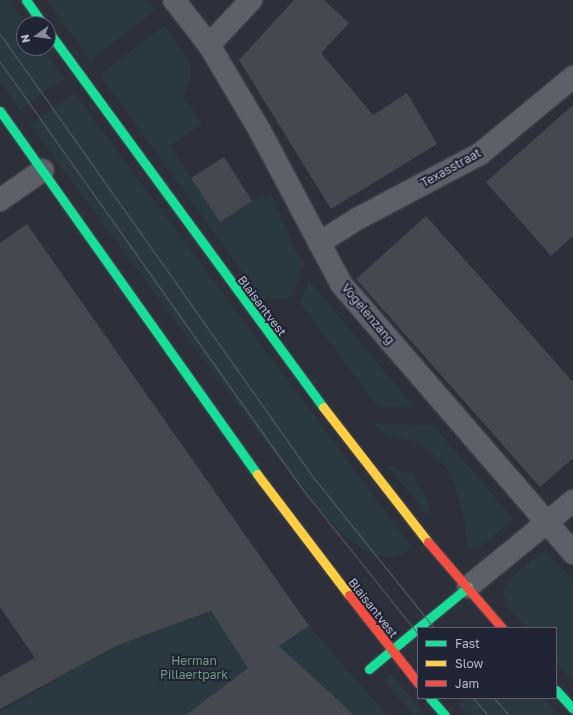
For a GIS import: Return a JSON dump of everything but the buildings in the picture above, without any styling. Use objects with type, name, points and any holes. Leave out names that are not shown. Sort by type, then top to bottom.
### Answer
[{"type":"main road","points":[[26,0],[37,16]]},
{"type":"main road","name":"Blaisantvest","points":[[56,42],[248,307],[392,498],[501,627]]},
{"type":"main road","name":"Blaisantvest","points":[[0,112],[43,170],[286,514],[391,651],[417,682]]},
{"type":"main road","name":"Blaisantvest","points":[[419,627],[468,587]]},
{"type":"main road","name":"Blaisantvest","points":[[369,669],[417,629]]},
{"type":"main road","points":[[557,691],[573,709]]},
{"type":"main road","points":[[431,699],[445,715]]},
{"type":"street","name":"Vogelenzang","points":[[174,0],[209,45],[260,130],[318,243],[342,284],[573,553]]},
{"type":"street","points":[[209,45],[251,0]]},
{"type":"street","name":"Texasstraat","points":[[318,243],[357,219],[480,154],[573,77]]},
{"type":"street","points":[[0,200],[43,170]]},
{"type":"street","points":[[468,587],[573,501]]},
{"type":"green space","points":[[0,0],[9,0],[20,16],[16,16],[16,56],[49,56],[64,78],[20,110],[0,82]]},
{"type":"green space","points":[[47,0],[147,0],[156,10],[90,60]]},
{"type":"green space","points":[[165,25],[190,62],[191,79],[183,95],[202,124],[170,146],[220,221],[252,201],[271,194],[296,252],[304,263],[293,293],[286,299],[262,299],[100,75]]},
{"type":"green space","points":[[74,93],[412,547],[406,552],[386,558],[370,553],[353,543],[324,516],[269,447],[30,125]]},
{"type":"green space","points":[[309,280],[415,408],[378,407],[300,303]]},
{"type":"green space","points":[[372,423],[433,425],[512,517],[511,522],[477,549],[468,548],[463,513],[450,472],[428,449],[415,442],[389,436]]},
{"type":"green space","points":[[388,466],[413,475],[427,498],[430,511],[428,516]]},
{"type":"green space","points":[[543,553],[548,554],[573,580],[573,681],[557,663],[557,627],[525,627],[509,608],[503,594],[507,581],[537,555]]},
{"type":"green space","name":"Herman Pillaertpark","points":[[211,612],[251,666],[309,626],[387,715],[0,715],[0,712],[118,645]]},
{"type":"green space","points":[[391,674],[424,713],[421,715],[413,715],[384,680]]},
{"type":"green space","points":[[465,699],[545,699],[559,715],[466,715],[458,705]]},
{"type":"tram line","points":[[0,34],[313,477],[433,627]]},
{"type":"tram line","points":[[0,62],[303,490],[417,633]]},
{"type":"tram line","points":[[474,699],[488,715]]},
{"type":"tram line","points":[[495,699],[509,715]]},
{"type":"traffic: fast","points":[[26,0],[37,16]]},
{"type":"traffic: fast","points":[[56,42],[323,407]]},
{"type":"traffic: fast","points":[[0,111],[257,474]]},
{"type":"traffic: fast","points":[[419,627],[468,587]]},
{"type":"traffic: fast","points":[[369,669],[417,629]]},
{"type":"traffic: fast","points":[[557,691],[573,709]]},
{"type":"traffic: fast","points":[[431,699],[445,715]]},
{"type":"traffic: slow","points":[[323,407],[428,542]]},
{"type":"traffic: slow","points":[[257,474],[349,595]]},
{"type":"traffic: jam","points":[[428,542],[501,627]]},
{"type":"traffic: jam","points":[[349,595],[417,682]]}]
